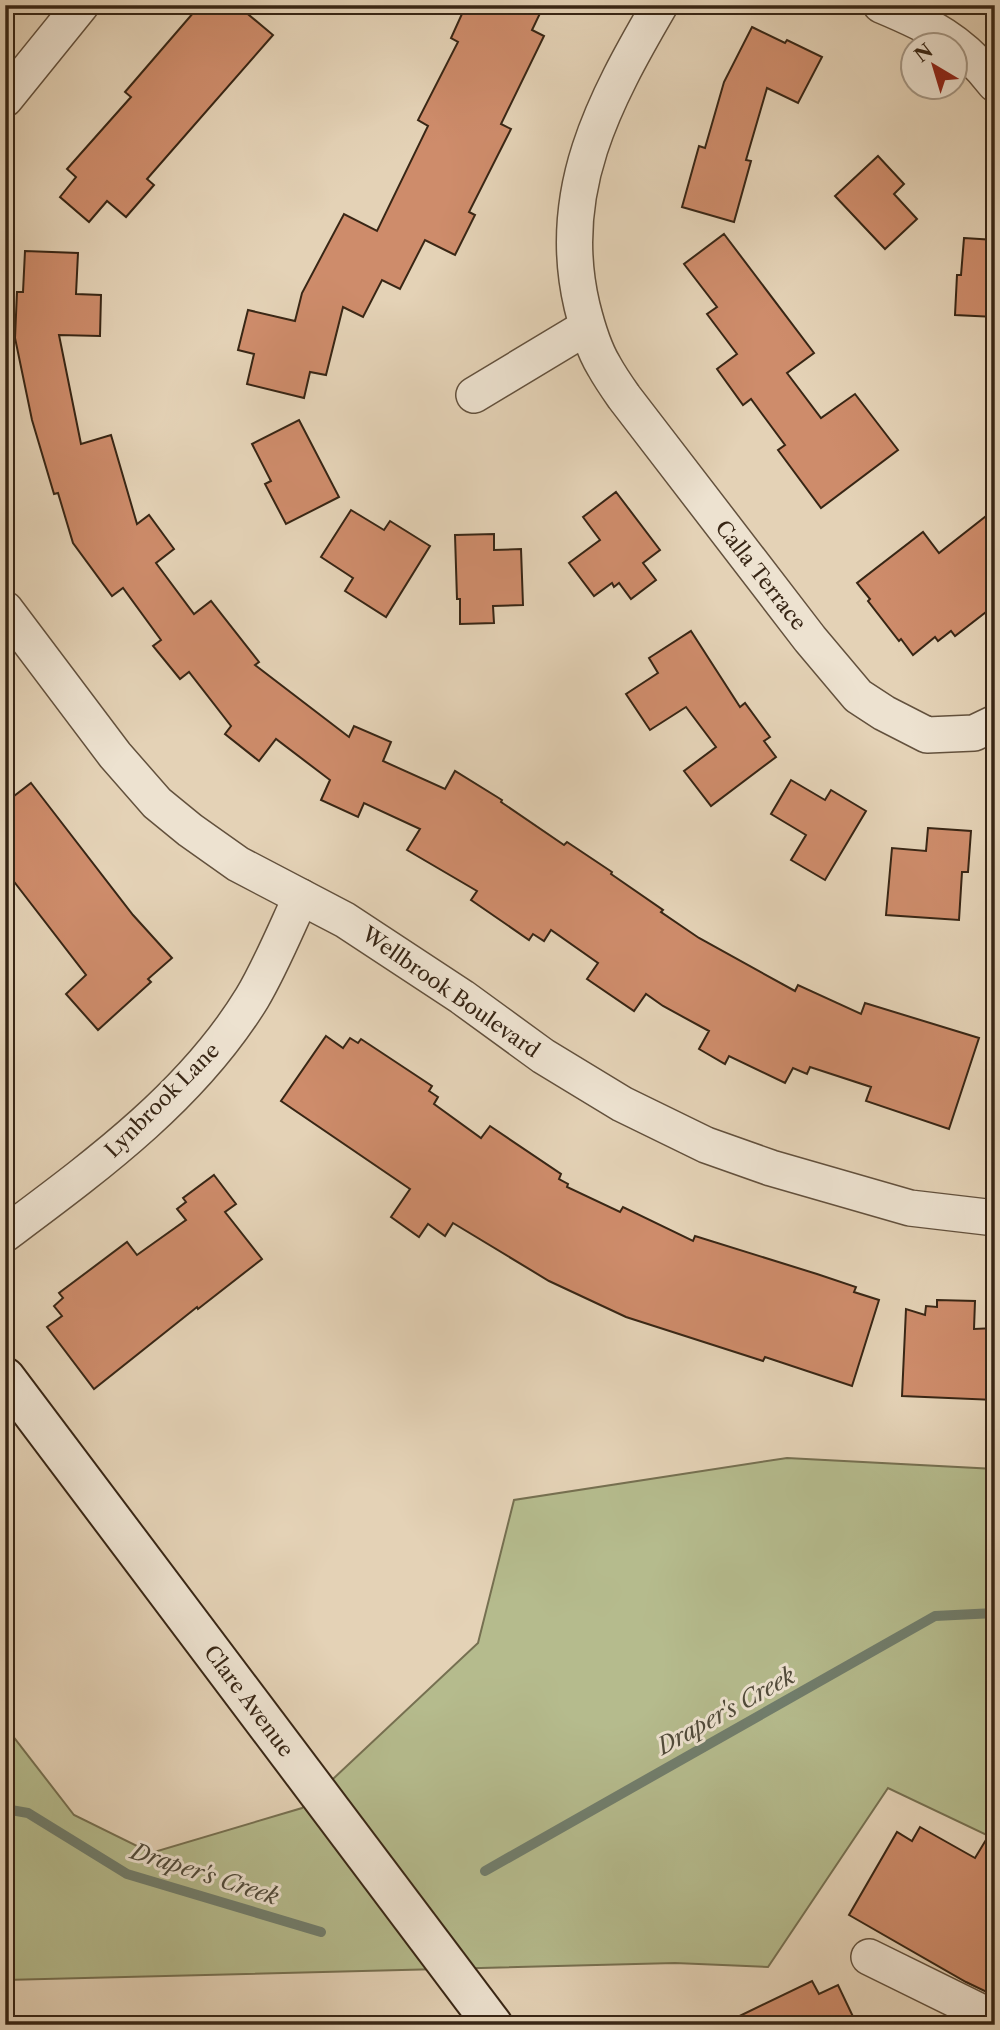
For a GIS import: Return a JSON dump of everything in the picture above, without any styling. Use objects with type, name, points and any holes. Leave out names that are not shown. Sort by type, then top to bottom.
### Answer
[{"type":"street","points":[[5,99],[82,5]]},
{"type":"street","name":"Calla Terrace","points":[[660,5],[595,130],[576,204],[574,245],[577,285],[587,327],[603,365],[624,397],[810,639],[858,696],[927,735],[974,733],[995,723]]},
{"type":"street","points":[[881,5],[949,37],[978,63],[995,84]]},
{"type":"street","points":[[474,395],[587,327]]},
{"type":"street","name":"Wellbrook Boulevard","points":[[5,609],[115,755],[157,803],[238,864],[345,920],[462,997],[543,1056],[622,1104],[706,1145],[771,1168],[910,1208],[995,1218]]},
{"type":"street","name":"Lynbrook Lane","points":[[5,1234],[99,1164],[183,1086],[222,1041],[253,997],[301,897]]},
{"type":"street","name":"Clare Avenue","points":[[5,1377],[493,2025]]},
{"type":"street","points":[[869,1957],[988,2020]]},
{"type":"green space","points":[[787,1458],[995,1469],[995,1839],[888,1788],[768,1967],[675,1963],[5,1980],[5,1726],[74,1815],[151,1853],[302,1808],[478,1643],[514,1500]]},
{"type":"building","points":[[200,5],[237,5],[273,35],[147,179],[154,185],[126,217],[107,201],[89,222],[60,197],[76,177],[67,169],[131,97],[125,92]]},
{"type":"building","points":[[466,5],[544,5],[532,30],[544,36],[501,124],[511,129],[469,212],[475,215],[455,255],[425,240],[400,289],[382,280],[363,317],[343,307],[326,375],[310,372],[304,398],[247,384],[254,354],[238,350],[248,310],[295,321],[302,293],[344,214],[377,231],[428,126],[418,120],[458,42],[451,38]]},
{"type":"building","points":[[752,27],[822,57],[798,103],[767,88],[746,160],[751,161],[734,222],[682,207],[699,146],[705,148],[724,82]]},
{"type":"building","points":[[878,156],[904,184],[894,194],[917,219],[885,249],[835,196]]},
{"type":"building","points":[[724,234],[814,353],[787,373],[821,418],[855,394],[898,450],[821,508],[778,450],[785,445],[751,399],[743,405],[717,369],[737,354],[707,314],[717,307],[684,264]]},
{"type":"building","points":[[964,238],[995,240],[995,317],[955,315],[957,275],[961,275]]},
{"type":"building","points":[[25,251],[78,253],[76,294],[101,295],[100,336],[59,335],[81,444],[111,435],[137,524],[149,515],[174,549],[156,563],[194,614],[211,601],[259,662],[255,665],[349,737],[354,726],[391,742],[383,761],[445,789],[455,771],[502,800],[501,802],[564,845],[567,842],[612,872],[611,874],[663,910],[661,912],[699,938],[795,991],[798,985],[861,1014],[865,1003],[979,1038],[949,1129],[866,1101],[871,1087],[810,1067],[807,1074],[793,1068],[785,1083],[729,1056],[725,1064],[699,1049],[709,1031],[646,994],[634,1011],[587,979],[598,963],[551,930],[544,941],[533,934],[529,940],[471,900],[477,891],[407,850],[420,829],[364,803],[358,817],[321,800],[330,780],[276,739],[259,761],[225,734],[231,726],[189,672],[180,679],[153,646],[161,640],[123,588],[112,596],[73,543],[58,493],[54,494],[32,420],[15,338],[17,292],[23,292]]},
{"type":"building","points":[[299,420],[339,497],[286,524],[265,484],[271,481],[252,444]]},
{"type":"building","points":[[616,492],[660,550],[643,563],[656,580],[631,599],[619,583],[614,587],[612,583],[594,596],[569,563],[600,540],[583,517]]},
{"type":"building","points":[[995,509],[995,605],[955,636],[951,631],[938,641],[935,637],[913,655],[901,639],[899,641],[857,583],[923,532],[939,553]]},
{"type":"building","points":[[351,510],[384,530],[390,521],[430,546],[386,617],[345,591],[353,578],[321,557]]},
{"type":"building","points":[[494,534],[494,550],[521,549],[523,605],[493,606],[494,623],[460,624],[455,535]]},
{"type":"building","points":[[691,631],[740,707],[745,703],[770,737],[764,741],[776,757],[711,806],[684,771],[716,747],[686,707],[650,730],[626,694],[658,673],[649,658]]},
{"type":"building","points":[[791,780],[825,800],[831,790],[866,811],[825,880],[791,860],[806,835],[771,814]]},
{"type":"building","points":[[31,783],[133,915],[172,958],[148,979],[151,982],[98,1030],[66,994],[86,975],[5,870],[5,803]]},
{"type":"building","points":[[928,828],[971,831],[968,872],[962,872],[959,920],[886,915],[892,848],[926,851]]},
{"type":"building","points":[[326,1036],[343,1048],[350,1038],[358,1043],[361,1039],[432,1086],[429,1091],[438,1097],[434,1104],[481,1138],[490,1126],[561,1174],[559,1179],[568,1184],[567,1187],[620,1212],[623,1207],[693,1241],[695,1236],[817,1274],[856,1287],[854,1292],[879,1300],[852,1386],[765,1357],[763,1361],[626,1317],[549,1281],[453,1223],[445,1236],[428,1224],[419,1237],[391,1217],[410,1189],[281,1101]]},
{"type":"building","points":[[214,1175],[236,1204],[225,1212],[262,1259],[94,1389],[47,1327],[62,1316],[54,1306],[63,1298],[59,1293],[127,1242],[137,1255],[186,1220],[177,1209],[186,1202],[183,1198]]},
{"type":"building","points":[[937,1300],[975,1301],[974,1329],[995,1328],[995,1400],[902,1396],[906,1309],[925,1315],[926,1306],[937,1307]]},
{"type":"building","points":[[995,1825],[995,1996],[849,1915],[897,1832],[912,1841],[920,1827],[975,1858]]},
{"type":"building","points":[[812,1981],[819,1994],[838,1985],[857,2025],[721,2025]]},
{"type":"waterway","name":"Draper's Creek","points":[[485,1871],[935,1616],[995,1613]]},
{"type":"waterway","name":"Draper's Creek","points":[[5,1809],[28,1813],[127,1874],[321,1932]]}]
